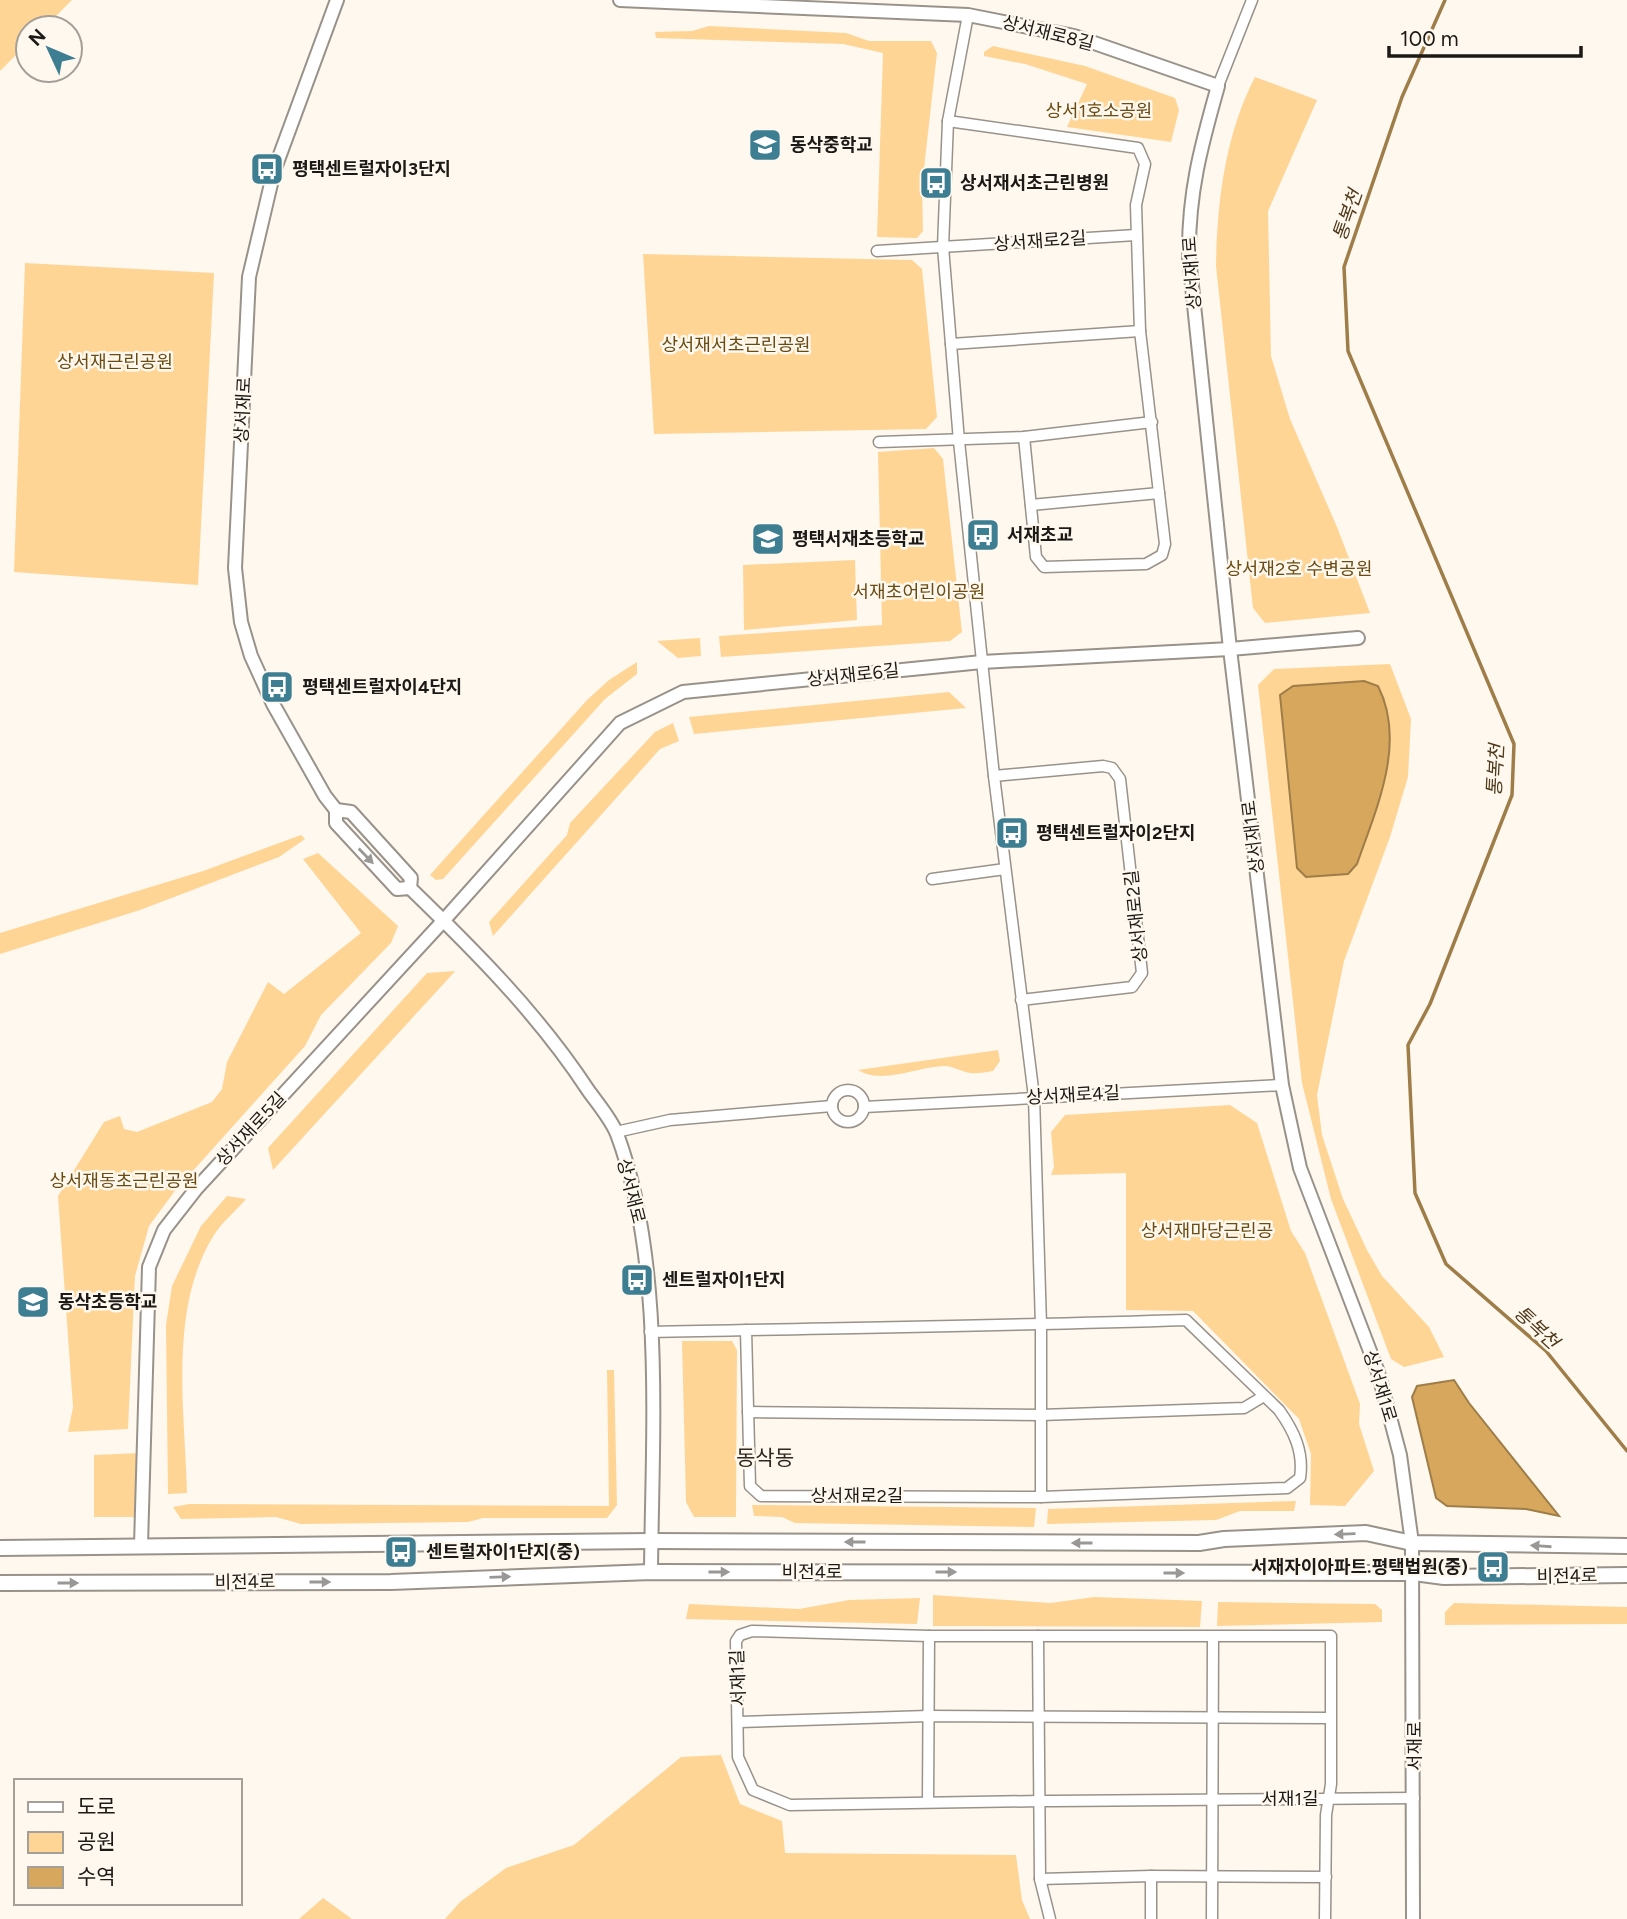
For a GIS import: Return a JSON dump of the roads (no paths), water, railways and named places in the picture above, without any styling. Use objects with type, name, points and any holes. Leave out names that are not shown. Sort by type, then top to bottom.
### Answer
[{"type":"main road","name":"비전4로","points":[[0,1548],[651,1541],[1199,1543],[1224,1539],[1366,1533],[1412,1543],[1627,1546]]},
{"type":"main road","name":"비전4로","points":[[0,1583],[391,1581],[650,1572],[1413,1573],[1444,1577],[1625,1575]]},
{"type":"street","name":"상서재로","points":[[337,0],[274,170],[249,277],[235,568],[241,622],[251,656],[273,704],[325,796],[336,810],[336,823],[397,889],[410,888],[519,997],[556,1041],[616,1132],[641,1231],[650,1332],[650,1572]]},
{"type":"street","name":"상서재로8길","points":[[620,0],[968,15],[1074,36],[1218,86]]},
{"type":"street","points":[[1218,86],[1252,0]]},
{"type":"street","points":[[968,15],[948,121],[943,247],[959,441],[994,776],[1034,1097],[1041,1325],[1041,1497]]},
{"type":"street","name":"상서재1로","points":[[1218,86],[1199,154],[1188,212],[1189,257],[1230,649],[1282,1085],[1300,1168],[1378,1372],[1400,1455],[1412,1543],[1413,1573]]},
{"type":"street","points":[[948,121],[1138,148],[1145,164],[1136,205],[1140,331],[1160,493],[1165,544],[1162,555],[1146,564],[1044,567],[1036,557],[1024,437]]},
{"type":"street","name":"상서재로2길","points":[[877,251],[1136,235]]},
{"type":"street","points":[[951,344],[1140,331]]},
{"type":"street","points":[[879,442],[1024,437],[1152,422]]},
{"type":"street","points":[[1031,505],[1160,493]]},
{"type":"street","name":"상서재로6길","points":[[444,920],[620,723],[683,692],[982,662],[1230,649],[1358,638]]},
{"type":"street","name":"상서재로2길","points":[[994,776],[1103,766],[1112,768],[1120,779],[1142,973],[1132,987],[1021,1000]]},
{"type":"street","name":"상서재로","points":[[336,810],[351,812],[411,878],[410,888]]},
{"type":"street","points":[[932,879],[1005,869]]},
{"type":"street","name":"상서재로5길","points":[[141,1545],[149,1267],[164,1230],[196,1189],[444,920]]},
{"type":"street","name":"상서재로4길","points":[[864,1107],[1282,1085]]},
{"type":"street","points":[[848,1090],[861,1097],[864,1107],[855,1120],[845,1121],[836,1116],[832,1106],[835,1096],[848,1090]]},
{"type":"street","points":[[616,1132],[670,1120],[832,1106]]},
{"type":"street","points":[[650,1332],[1191,1321],[1264,1396],[1244,1408],[1041,1415],[748,1412]]},
{"type":"street","name":"상서재로2길","points":[[746,1330],[750,1486],[761,1496],[1041,1497],[1287,1488],[1300,1478],[1303,1464],[1299,1447],[1291,1427],[1264,1396]]},
{"type":"street","name":"서재로","points":[[1413,1573],[1413,1919]]},
{"type":"street","name":"서재1길","points":[[740,1722],[928,1716],[1329,1718],[1331,1636],[929,1636],[746,1632],[740,1635],[736,1648],[740,1722],[738,1757],[753,1790],[790,1805],[1415,1798]]},
{"type":"street","points":[[928,1802],[929,1636]]},
{"type":"street","points":[[1038,1636],[1040,1879],[1050,1919]]},
{"type":"street","points":[[1212,1919],[1213,1637]]},
{"type":"street","points":[[1329,1718],[1329,1799]]},
{"type":"street","name":"서재1길","points":[[1325,1919],[1326,1815],[1329,1799]]},
{"type":"street","points":[[1040,1879],[1151,1876],[1326,1877]]},
{"type":"street","points":[[1151,1876],[1151,1919]]},
{"type":"water","points":[[1364,681],[1378,686],[1390,730],[1386,776],[1380,799],[1357,864],[1348,874],[1306,877],[1297,868],[1280,695],[1293,686]]},
{"type":"water","points":[[1454,1380],[1469,1403],[1559,1516],[1526,1509],[1447,1506],[1436,1498],[1412,1397],[1417,1386]]},
{"type":"waterway","name":"통복천","points":[[1445,0],[1402,97],[1344,267],[1348,351],[1514,744],[1512,795],[1430,1004],[1408,1045],[1415,1193],[1446,1264],[1546,1351],[1627,1451]]},
{"type":"place","name":"동삭중학교","points":[[765,145]]},
{"type":"place","name":"평택센트럴자이3단지","points":[[267,169]]},
{"type":"place","name":"상서재서초근린병원","points":[[936,183]]},
{"type":"place","name":"서재초교","points":[[983,535]]},
{"type":"place","name":"평택서재초등학교","points":[[768,539]]},
{"type":"place","name":"평택센트럴자이4단지","points":[[277,687]]},
{"type":"place","name":"평택센트럴자이2단지","points":[[1012,833]]},
{"type":"place","name":"센트럴자이1단지","points":[[637,1280]]},
{"type":"place","name":"동삭초등학교","points":[[33,1302]]},
{"type":"place","name":"센트럴자이1단지(중)","points":[[401,1552]]},
{"type":"place","name":"서재자이아파트.평택법원(중)","points":[[1493,1567]]},
{"type":"district","name":"동삭동","points":[[765,1458]]},
{"type":"park label","name":"상서1호소공원","points":[[1099,111]]},
{"type":"park label","name":"상서재서초근린공원","points":[[736,345]]},
{"type":"park label","name":"상서재근린공원","points":[[115,362]]},
{"type":"park label","name":"상서재2호 수변공원","points":[[1299,569]]},
{"type":"park label","name":"서재초어린이공원","points":[[919,592]]},
{"type":"park label","name":"상서재동초근린공원","points":[[124,1181]]},
{"type":"park label","name":"상서재마당근린공","points":[[1207,1231]]}]
